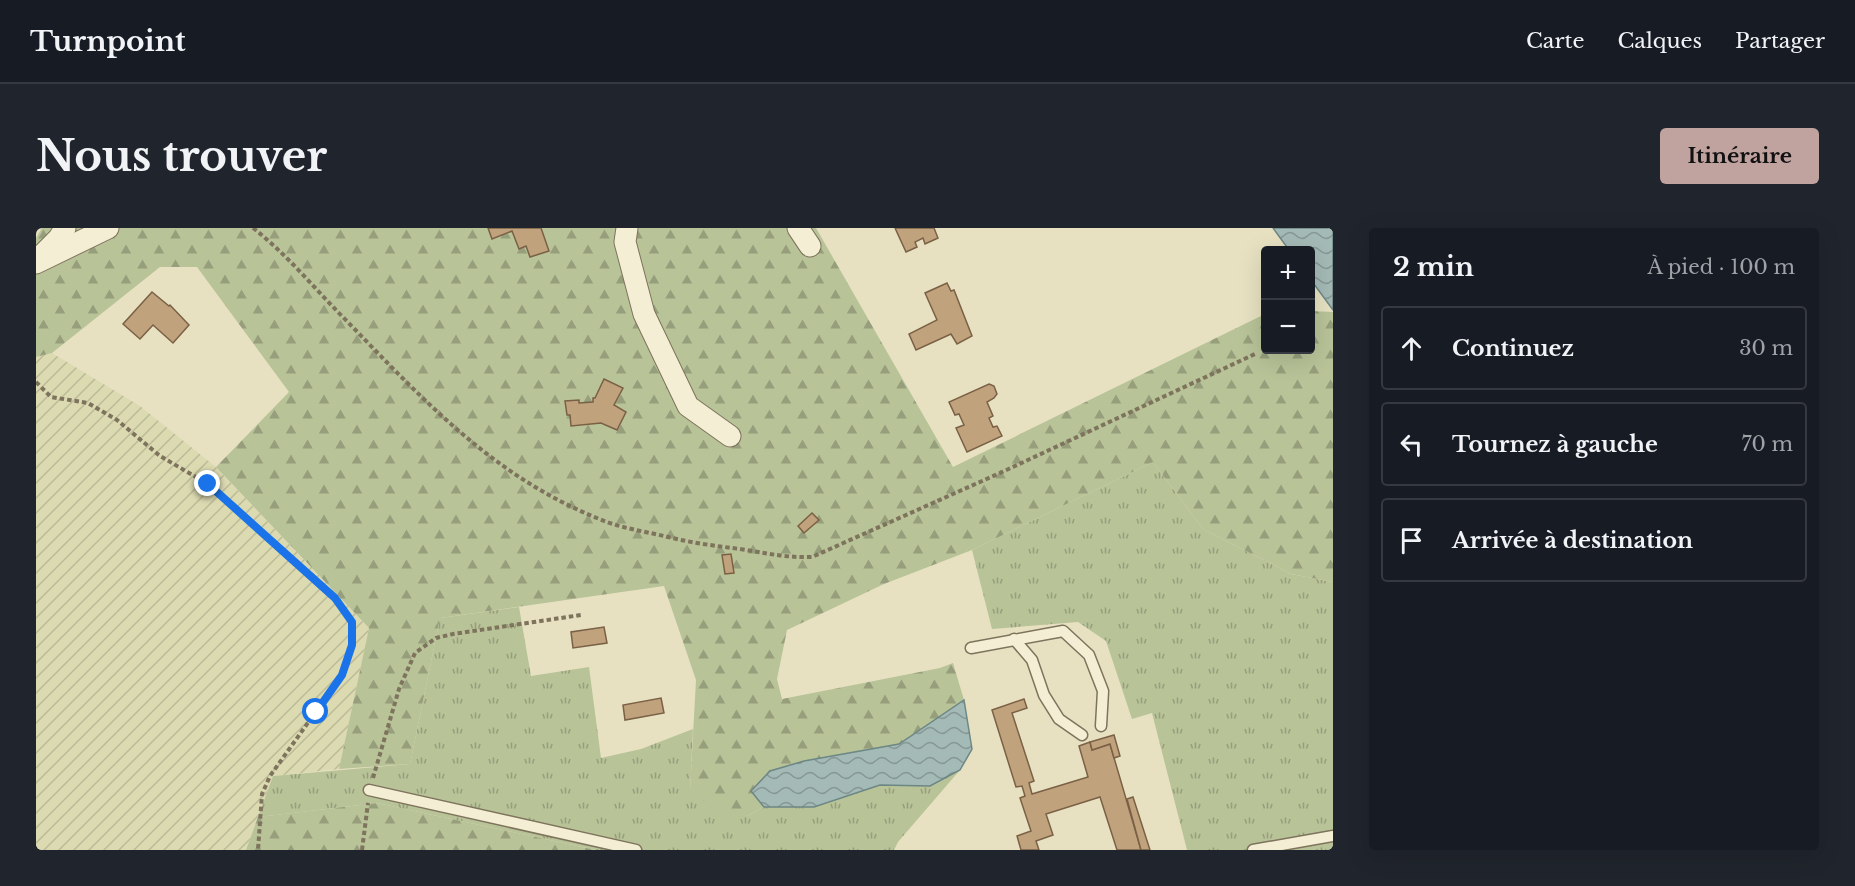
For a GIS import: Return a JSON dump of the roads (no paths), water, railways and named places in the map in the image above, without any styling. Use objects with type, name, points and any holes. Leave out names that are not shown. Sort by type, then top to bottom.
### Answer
[{"type":"street","points":[[36,262],[59,238],[65,228]]},
{"type":"street","points":[[36,262],[108,228]]},
{"type":"street","points":[[627,228],[625,242],[644,314],[688,406],[730,436]]},
{"type":"street","points":[[798,228],[810,246]]},
{"type":"lane","points":[[971,648],[1063,631],[1089,655],[1103,691],[1101,726]]},
{"type":"lane","points":[[1014,639],[1032,660],[1044,696],[1059,719],[1082,735]]},
{"type":"lane","points":[[369,790],[636,850]]},
{"type":"lane","points":[[1253,850],[1333,836]]},
{"type":"water","points":[[1273,228],[1333,228],[1333,310],[1315,285],[1315,246],[1286,246]]},
{"type":"water","points":[[964,700],[972,749],[960,770],[930,786],[880,785],[814,807],[764,807],[751,791],[770,771],[804,761],[899,744]]}]
